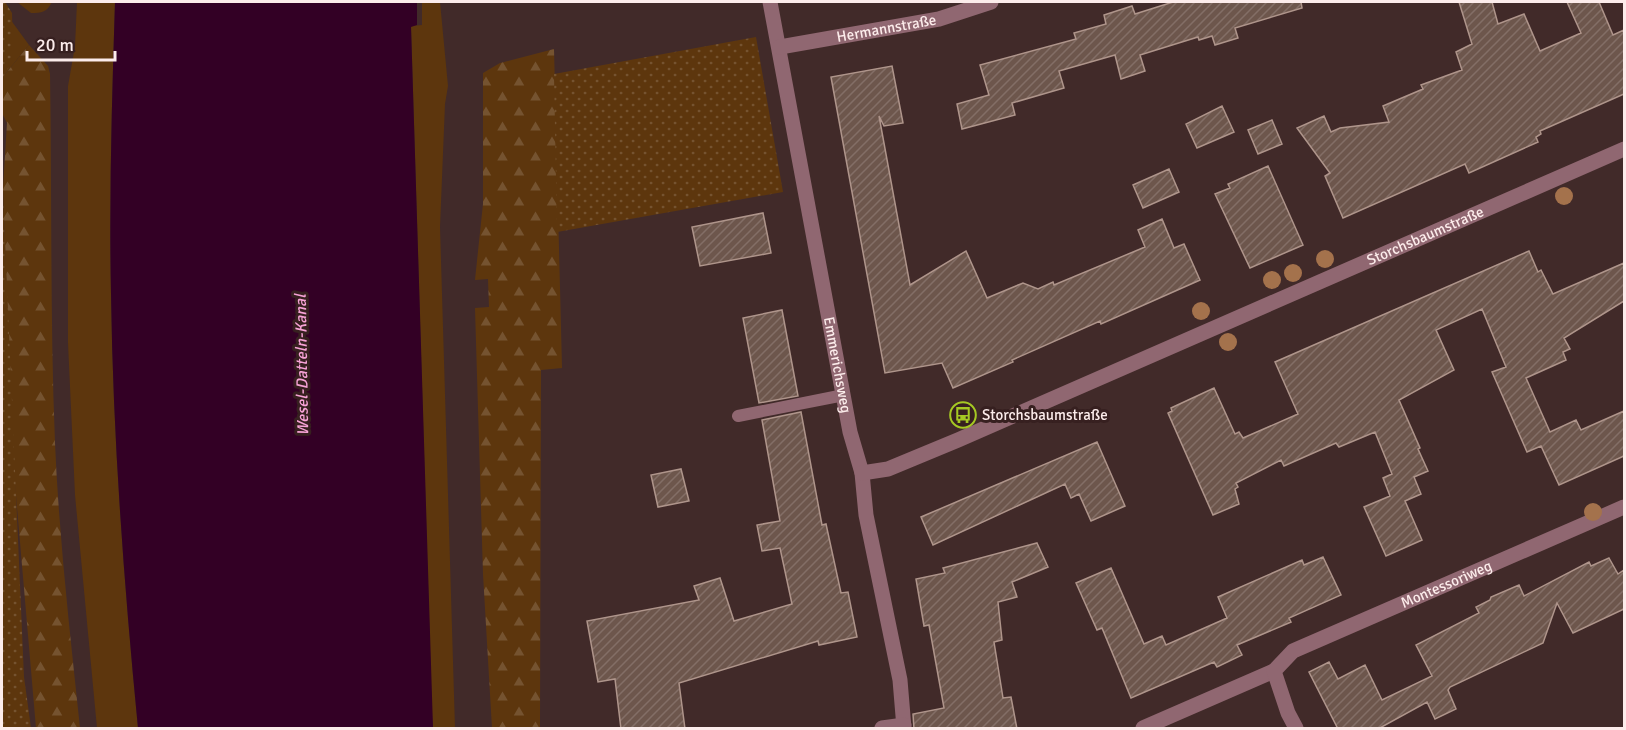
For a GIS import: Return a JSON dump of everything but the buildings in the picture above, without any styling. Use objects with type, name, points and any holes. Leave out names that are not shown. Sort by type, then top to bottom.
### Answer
[{"type":"street","name":"Emmerichsweg","points":[[770,2],[850,432],[862,473],[866,515],[900,680],[904,727]]},
{"type":"street","name":"Hermannstraße","points":[[780,47],[939,19],[991,2]]},
{"type":"street","name":"Storchsbaumstraße","points":[[862,473],[888,469],[908,461],[1624,149]]},
{"type":"street","name":"Montessoriweg","points":[[1143,729],[1274,671],[1293,651],[1624,507]]},
{"type":"street","points":[[1274,671],[1287,712],[1296,729]]},
{"type":"street","points":[[882,729],[904,727]]},
{"type":"lane","points":[[738,416],[844,394]]},
{"type":"green space","points":[[2,2],[5,2],[12,13],[13,59],[2,80]]},
{"type":"green space","points":[[17,2],[52,2],[44,11],[31,13]]},
{"type":"green space","points":[[77,2],[115,2],[110,257],[112,347],[120,511],[138,728],[97,728],[75,495],[68,343],[68,86],[75,46]]},
{"type":"green space","points":[[422,2],[440,2],[448,86],[445,104],[440,227],[455,728],[433,728],[432,716],[411,26],[422,25]]},
{"type":"green space","points":[[2,8],[29,45],[2,78]]},
{"type":"green space","points":[[756,37],[783,192],[557,232],[554,74]]},
{"type":"green space","points":[[29,45],[48,66],[50,74],[55,443],[62,550],[80,728],[36,728],[12,449],[3,188],[7,123],[2,113],[2,78]]},
{"type":"green space","points":[[554,49],[562,368],[541,370],[540,728],[492,728],[483,574],[475,308],[489,307],[488,279],[475,280],[483,204],[483,73],[500,63]]},
{"type":"green space","points":[[2,172],[24,677],[31,728],[2,728]]},
{"type":"water","name":"Wesel-Datteln-Kanal","points":[[115,2],[417,2],[417,25],[411,27],[433,728],[138,728],[120,511],[112,347],[110,257]]},
{"type":"place","name":"Storchsbaumstraße","points":[[963,415]]}]
